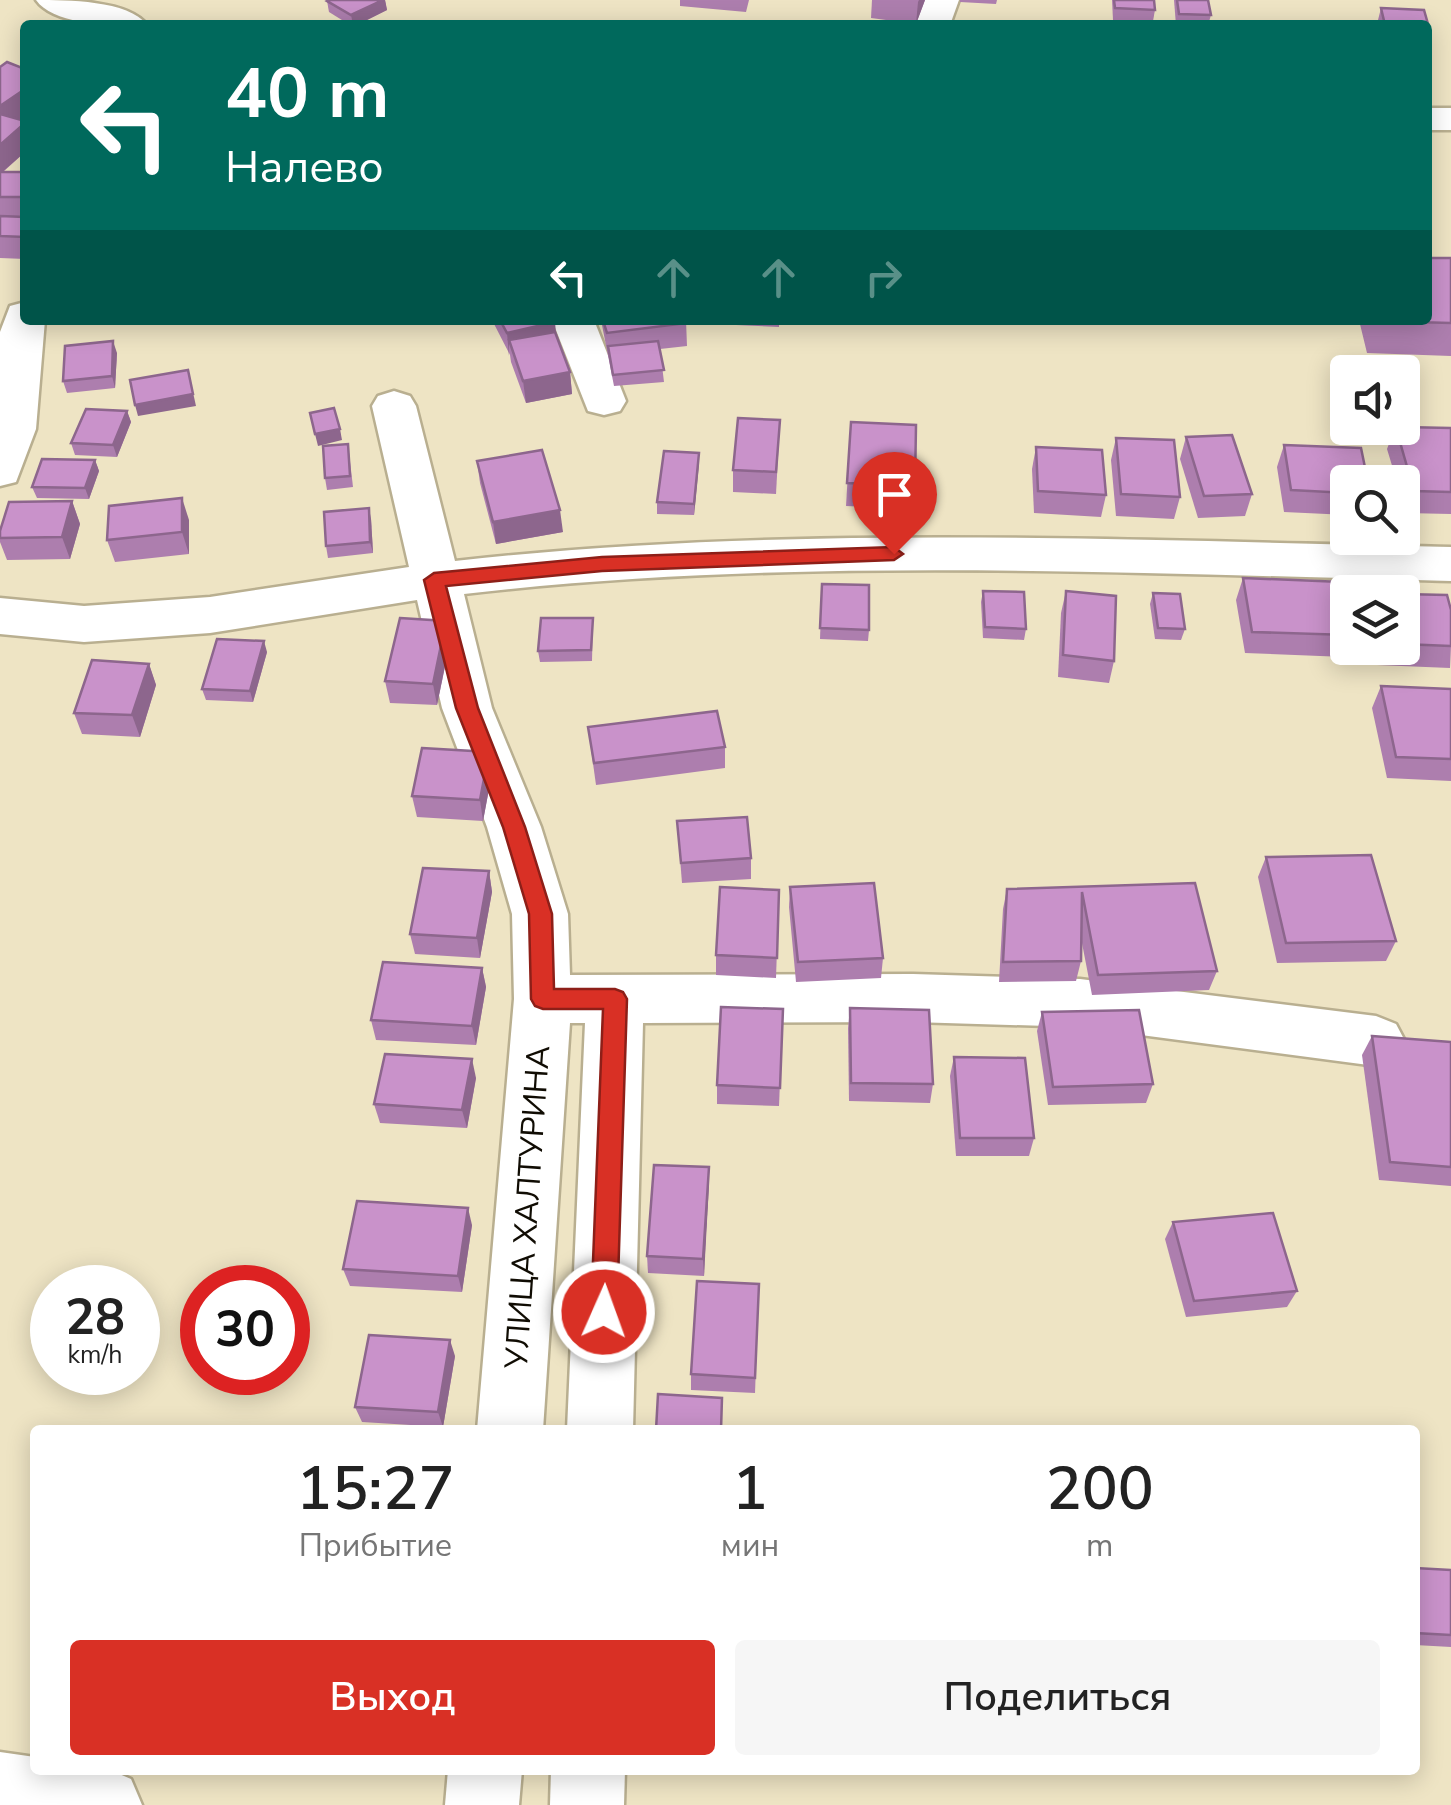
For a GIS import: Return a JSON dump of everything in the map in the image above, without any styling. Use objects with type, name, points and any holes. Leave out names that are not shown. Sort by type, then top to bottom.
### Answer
[{"type":"street","points":[[54,0],[114,20]]},
{"type":"street","points":[[0,471],[14,429],[23,325]]},
{"type":"street","points":[[575,325],[604,400]]},
{"type":"street","name":"УЛИЦА ХАЛТУРИНА","points":[[394,406],[467,708],[514,827],[540,914],[543,999],[510,1425]]},
{"type":"street","points":[[0,616],[84,624],[210,615],[434,580],[602,564],[930,552],[1451,564]]},
{"type":"street","points":[[543,999],[913,998],[1080,1003],[1376,1041]]},
{"type":"street","points":[[600,1425],[615,999]]},
{"type":"street","points":[[482,1805],[485,1775]]},
{"type":"street","points":[[587,1805],[588,1775]]},
{"type":"street","points":[[0,1789],[105,1805]]},
{"type":"building","points":[[329,0],[383,0],[351,15]]},
{"type":"building","points":[[1114,0],[1154,0],[1155,10],[1115,8]]},
{"type":"building","points":[[1177,0],[1208,0],[1211,15],[1179,14]]},
{"type":"building","points":[[1381,8],[1424,10],[1427,20],[1384,20]]},
{"type":"building","points":[[7,62],[20,67],[20,92],[0,106],[0,67]]},
{"type":"building","points":[[0,114],[20,120],[20,127],[0,145]]},
{"type":"building","points":[[0,172],[20,172],[20,197],[0,197]]},
{"type":"building","points":[[0,216],[20,217],[20,237],[0,236]]},
{"type":"building","points":[[1432,258],[1451,258],[1451,323],[1432,322]]},
{"type":"building","points":[[503,325],[542,325],[507,333]]},
{"type":"building","points":[[605,325],[671,325],[607,333]]},
{"type":"building","points":[[555,332],[570,372],[523,381],[509,340]]},
{"type":"building","points":[[113,341],[112,376],[63,381],[65,346]]},
{"type":"building","points":[[658,341],[664,370],[613,375],[608,346]]},
{"type":"building","points":[[188,370],[193,394],[135,405],[130,380]]},
{"type":"building","points":[[334,408],[340,429],[315,434],[310,413]]},
{"type":"building","points":[[86,409],[127,411],[113,445],[71,443]]},
{"type":"building","points":[[738,418],[780,420],[776,472],[733,470]]},
{"type":"building","points":[[851,422],[916,425],[915,486],[847,483]]},
{"type":"building","points":[[1420,427],[1451,428],[1451,492],[1420,491],[1420,465],[1407,465],[1401,445],[1420,445]]},
{"type":"building","points":[[1232,435],[1252,494],[1204,496],[1186,437]]},
{"type":"building","points":[[1116,438],[1174,440],[1180,497],[1121,494]]},
{"type":"building","points":[[348,444],[350,476],[325,478],[323,446]]},
{"type":"building","points":[[1284,445],[1361,448],[1364,465],[1330,465],[1330,492],[1291,490]]},
{"type":"building","points":[[1036,447],[1102,450],[1106,495],[1038,491]]},
{"type":"building","points":[[542,450],[560,510],[493,522],[477,461]]},
{"type":"building","points":[[664,451],[699,453],[694,504],[657,502]]},
{"type":"building","points":[[42,459],[95,460],[85,488],[32,487]]},
{"type":"building","points":[[182,498],[182,532],[107,540],[109,506]]},
{"type":"building","points":[[72,501],[62,537],[0,538],[9,502]]},
{"type":"building","points":[[369,508],[370,542],[326,546],[324,512]]},
{"type":"building","points":[[1243,578],[1330,582],[1330,634],[1252,632]]},
{"type":"building","points":[[822,584],[869,585],[869,630],[820,628]]},
{"type":"building","points":[[983,591],[1024,592],[1026,629],[985,627]]},
{"type":"building","points":[[1066,591],[1116,596],[1114,661],[1063,655]]},
{"type":"building","points":[[1153,593],[1180,594],[1185,629],[1158,628]]},
{"type":"building","points":[[1420,594],[1447,595],[1451,646],[1420,645]]},
{"type":"building","points":[[400,618],[446,621],[433,684],[385,681]]},
{"type":"building","points":[[541,618],[593,618],[591,650],[538,651]]},
{"type":"building","points":[[217,639],[264,641],[250,691],[202,689]]},
{"type":"building","points":[[92,660],[149,664],[132,715],[74,713]]},
{"type":"building","points":[[1381,686],[1451,689],[1451,759],[1396,757]]},
{"type":"building","points":[[717,711],[725,747],[594,763],[588,727]]},
{"type":"building","points":[[422,748],[489,752],[480,800],[412,796]]},
{"type":"building","points":[[747,817],[751,858],[681,863],[677,821]]},
{"type":"building","points":[[1371,855],[1396,941],[1286,943],[1266,857]]},
{"type":"building","points":[[423,868],[489,871],[477,938],[410,934]]},
{"type":"building","points":[[874,883],[883,958],[798,962],[790,887]]},
{"type":"building","points":[[1195,883],[1217,971],[1098,975],[1082,892],[1081,961],[1003,962],[1007,889]]},
{"type":"building","points":[[720,887],[779,890],[777,958],[716,955]]},
{"type":"building","points":[[383,962],[482,968],[472,1026],[371,1020]]},
{"type":"building","points":[[721,1007],[783,1009],[780,1088],[717,1085]]},
{"type":"building","points":[[850,1008],[929,1010],[933,1084],[851,1083]]},
{"type":"building","points":[[1139,1010],[1153,1084],[1053,1087],[1042,1012]]},
{"type":"building","points":[[1372,1036],[1451,1042],[1451,1167],[1390,1162]]},
{"type":"building","points":[[385,1054],[472,1059],[462,1110],[374,1104]]},
{"type":"building","points":[[954,1057],[1025,1058],[1034,1138],[960,1138]]},
{"type":"building","points":[[654,1165],[709,1167],[703,1259],[647,1256]]},
{"type":"building","points":[[357,1201],[468,1208],[458,1276],[343,1269]]},
{"type":"building","points":[[1273,1213],[1297,1291],[1194,1301],[1173,1222]]},
{"type":"building","points":[[697,1281],[759,1284],[755,1378],[691,1374]]},
{"type":"building","points":[[369,1335],[450,1340],[438,1412],[355,1407]]},
{"type":"building","points":[[658,1394],[722,1398],[721,1425],[656,1425]]},
{"type":"building","points":[[1420,1568],[1451,1570],[1451,1635],[1420,1633]]},
{"type":"route","points":[[604,1312],[615,999],[543,999],[540,914],[514,827],[467,708],[434,580],[602,564],[894,554]]}]
